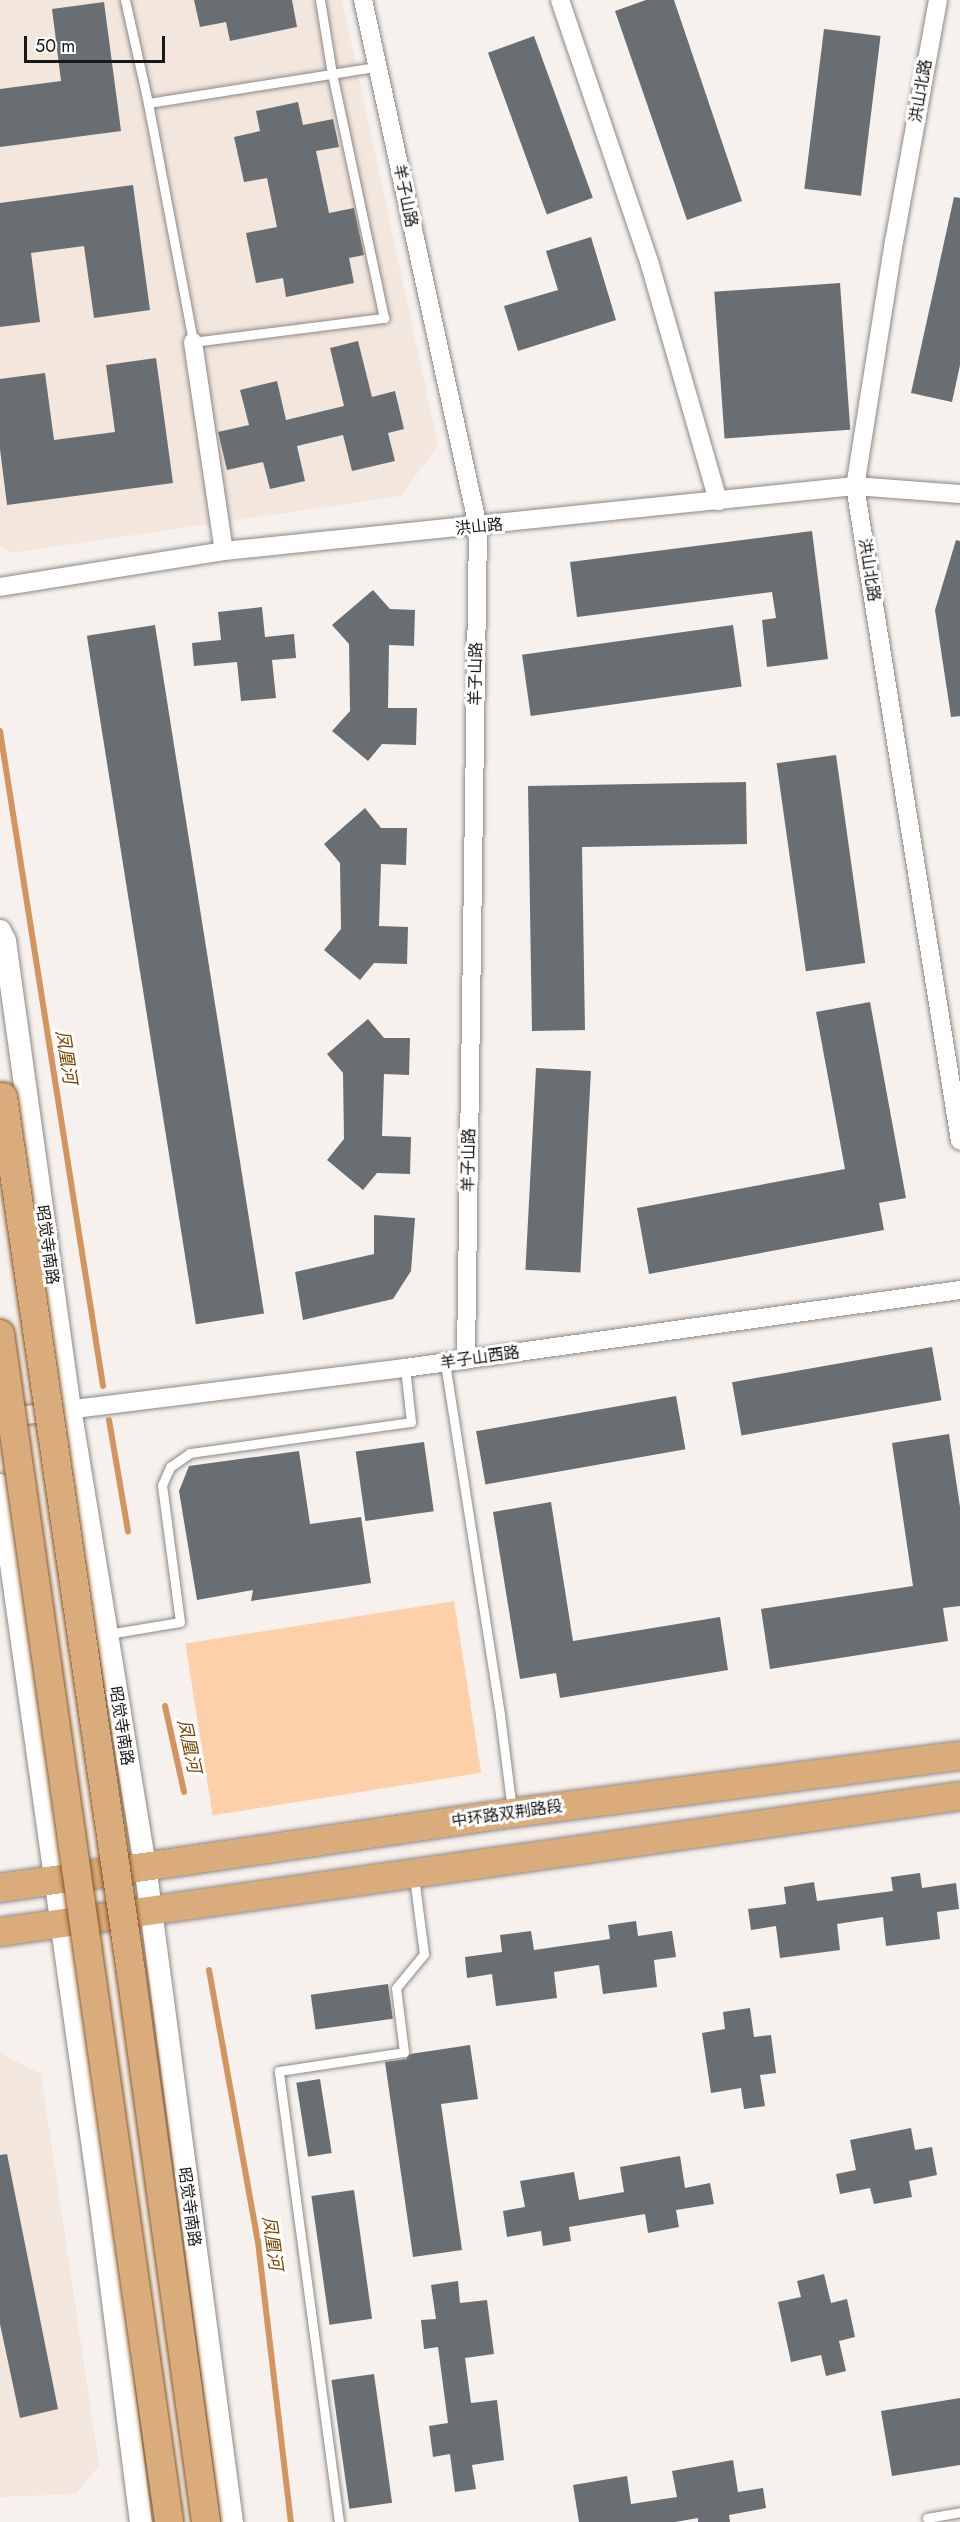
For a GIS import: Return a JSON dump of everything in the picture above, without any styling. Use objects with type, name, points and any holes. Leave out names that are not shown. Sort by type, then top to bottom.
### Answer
[{"type":"main road","name":"昭觉寺南路","points":[[1,1089],[132,1972],[206,2522]]},
{"type":"main road","points":[[0,1334],[169,2522]]},
{"type":"main road","name":"中环路双荆路段","points":[[0,1888],[512,1813],[960,1756]]},
{"type":"main road","points":[[0,1932],[960,1796]]},
{"type":"street","name":"羊子山路","points":[[363,0],[478,527],[466,1360]]},
{"type":"street","points":[[560,0],[650,265],[718,501]]},
{"type":"street","name":"洪山北路","points":[[938,0],[894,241],[855,486],[960,1141]]},
{"type":"street","points":[[193,342],[224,551]]},
{"type":"street","name":"洪山路","points":[[0,588],[224,551],[478,527],[855,486],[960,494]]},
{"type":"street","name":"昭觉寺南路","points":[[0,931],[5,941],[70,1408],[145,1865],[232,2522]]},
{"type":"street","name":"羊子山西路","points":[[0,1419],[70,1408],[445,1363],[960,1290]]},
{"type":"street","points":[[0,1485],[62,1924],[141,2522]]},
{"type":"lane","points":[[125,0],[148,103],[193,342],[384,318],[332,74],[320,0]]},
{"type":"lane","points":[[148,103],[376,68]]},
{"type":"lane","points":[[445,1363],[500,1715],[512,1813]]},
{"type":"lane","points":[[106,1635],[180,1622],[162,1485],[170,1467],[190,1453],[411,1422],[405,1368]]},
{"type":"lane","points":[[339,2522],[279,2071],[404,2052],[396,1988],[424,1954],[413,1872]]},
{"type":"lane","points":[[927,2518],[960,2512]]},
{"type":"shaded area","points":[[0,0],[342,0],[438,445],[401,496],[10,553],[0,546]]},
{"type":"shaded area","points":[[454,1601],[481,1773],[213,1815],[185,1644]]},
{"type":"shaded area","points":[[0,2053],[41,2074],[99,2465],[76,2494],[0,2497]]},
{"type":"building","points":[[194,0],[292,0],[297,27],[230,41],[226,22],[200,27]]},
{"type":"building","points":[[646,0],[674,0],[742,201],[687,220],[615,11]]},
{"type":"building","points":[[104,2],[121,131],[0,147],[0,89],[61,81],[52,9]]},
{"type":"building","points":[[824,29],[881,36],[861,196],[804,189]]},
{"type":"building","points":[[534,36],[593,198],[547,214],[488,53]]},
{"type":"building","points":[[298,102],[303,125],[333,119],[339,147],[316,151],[329,213],[354,208],[364,255],[349,258],[354,283],[286,297],[283,278],[256,283],[246,233],[277,227],[267,178],[244,182],[234,137],[260,131],[256,111]]},
{"type":"building","points":[[133,185],[150,310],[94,318],[84,246],[31,253],[40,322],[0,327],[0,203]]},
{"type":"building","points":[[954,197],[960,198],[960,365],[952,402],[911,393]]},
{"type":"building","points":[[591,237],[616,320],[518,351],[504,306],[558,290],[546,251]]},
{"type":"building","points":[[840,283],[850,430],[725,438],[714,292]]},
{"type":"building","points":[[358,341],[372,397],[395,391],[404,429],[388,433],[395,461],[352,471],[343,435],[297,446],[305,481],[270,489],[263,462],[227,470],[218,432],[249,425],[240,390],[277,381],[286,420],[344,406],[330,348]]},
{"type":"building","points":[[156,358],[173,483],[7,505],[0,449],[0,379],[45,373],[54,440],[115,432],[106,365]]},
{"type":"building","points":[[812,531],[828,659],[767,667],[762,620],[776,618],[772,592],[577,617],[570,562]]},
{"type":"building","points":[[956,540],[960,541],[960,716],[951,717],[935,610]]},
{"type":"building","points":[[373,590],[390,609],[415,610],[414,646],[389,645],[388,708],[417,708],[416,745],[382,744],[368,761],[332,731],[350,711],[349,644],[332,625]]},
{"type":"building","points":[[262,607],[265,637],[294,634],[296,658],[272,660],[276,698],[241,701],[237,662],[194,666],[192,643],[221,640],[218,612]]},
{"type":"building","points":[[155,625],[264,1313],[196,1324],[87,636]]},
{"type":"building","points":[[733,625],[742,686],[531,716],[522,655]]},
{"type":"building","points":[[836,755],[865,963],[806,971],[777,763]]},
{"type":"building","points":[[746,782],[747,844],[582,847],[585,1030],[532,1031],[528,786]]},
{"type":"building","points":[[365,808],[381,828],[407,828],[406,865],[381,864],[379,926],[408,927],[407,964],[374,963],[360,980],[324,950],[341,929],[340,863],[324,844]]},
{"type":"building","points":[[870,1002],[906,1198],[879,1203],[884,1230],[649,1274],[637,1208],[845,1169],[816,1012]]},
{"type":"building","points":[[368,1019],[384,1038],[410,1038],[409,1075],[384,1074],[382,1136],[411,1137],[410,1174],[377,1173],[363,1190],[327,1160],[344,1139],[343,1073],[327,1054]]},
{"type":"building","points":[[536,1068],[591,1071],[580,1273],[525,1270]]},
{"type":"building","points":[[374,1215],[415,1218],[411,1271],[393,1299],[303,1320],[295,1272],[374,1254]]},
{"type":"building","points":[[932,1347],[941,1400],[741,1435],[732,1382]]},
{"type":"building","points":[[676,1396],[685,1449],[485,1484],[476,1431]]},
{"type":"building","points":[[949,1434],[960,1507],[960,1606],[943,1608],[948,1641],[770,1669],[761,1609],[913,1586],[892,1443]]},
{"type":"building","points":[[424,1442],[434,1511],[365,1521],[356,1452]]},
{"type":"building","points":[[299,1451],[310,1524],[361,1517],[371,1583],[251,1601],[253,1590],[197,1600],[179,1491],[189,1466]]},
{"type":"building","points":[[551,1502],[573,1641],[720,1617],[728,1670],[560,1698],[556,1673],[520,1679],[493,1512]]},
{"type":"building","points":[[920,1873],[922,1888],[956,1883],[959,1909],[937,1912],[940,1939],[886,1946],[883,1917],[837,1924],[840,1950],[780,1958],[776,1926],[751,1930],[748,1909],[786,1904],[784,1887],[814,1882],[817,1901],[893,1891],[891,1877]]},
{"type":"building","points":[[636,1921],[638,1936],[672,1931],[676,1957],[654,1960],[657,1987],[603,1994],[599,1965],[554,1972],[557,1998],[496,2006],[492,1974],[467,1978],[465,1957],[502,1952],[500,1935],[531,1931],[534,1950],[610,1939],[608,1925]]},
{"type":"building","points":[[388,1984],[393,2019],[316,2030],[311,1995]]},
{"type":"building","points":[[750,2008],[754,2037],[771,2035],[776,2073],[760,2075],[765,2106],[744,2109],[741,2088],[711,2093],[702,2033],[725,2029],[723,2012]]},
{"type":"building","points":[[470,2045],[478,2099],[441,2104],[462,2250],[413,2257],[385,2062],[406,2059],[410,2054]]},
{"type":"building","points":[[320,2079],[332,2153],[308,2157],[296,2083]]},
{"type":"building","points":[[911,2128],[915,2150],[932,2147],[937,2175],[909,2181],[912,2197],[874,2204],[870,2188],[840,2194],[836,2174],[856,2170],[850,2140]]},
{"type":"building","points":[[7,2154],[58,2409],[20,2418],[0,2324],[0,2155]]},
{"type":"building","points":[[680,2156],[685,2188],[710,2183],[714,2204],[676,2210],[679,2227],[648,2233],[645,2214],[569,2227],[571,2241],[543,2246],[541,2231],[507,2237],[503,2211],[525,2207],[520,2181],[574,2172],[579,2200],[624,2192],[620,2167]]},
{"type":"building","points":[[354,2190],[372,2319],[330,2325],[311,2196]]},
{"type":"building","points":[[824,2274],[831,2303],[847,2299],[855,2337],[839,2341],[846,2371],[826,2376],[821,2355],[791,2362],[778,2302],[801,2297],[797,2281]]},
{"type":"building","points":[[458,2281],[460,2303],[487,2300],[494,2354],[465,2358],[471,2403],[497,2400],[504,2460],[472,2465],[476,2489],[455,2492],[450,2454],[433,2457],[429,2426],[448,2423],[438,2347],[424,2349],[421,2320],[436,2319],[431,2285]]},
{"type":"building","points":[[374,2374],[392,2503],[350,2509],[331,2380]]},
{"type":"building","points":[[960,2398],[960,2465],[892,2476],[881,2411]]},
{"type":"building","points":[[733,2460],[738,2492],[763,2488],[766,2508],[729,2515],[730,2522],[698,2522],[698,2518],[675,2522],[579,2522],[573,2485],[627,2476],[631,2504],[677,2497],[672,2471]]},
{"type":"waterway","name":"凤凰河","points":[[0,731],[103,1386]]},
{"type":"waterway","name":"凤凰河","points":[[109,1420],[128,1531]]},
{"type":"waterway","name":"凤凰河","points":[[165,1706],[184,1792]]},
{"type":"waterway","name":"凤凰河","points":[[209,1970],[258,2242],[291,2522]]}]
